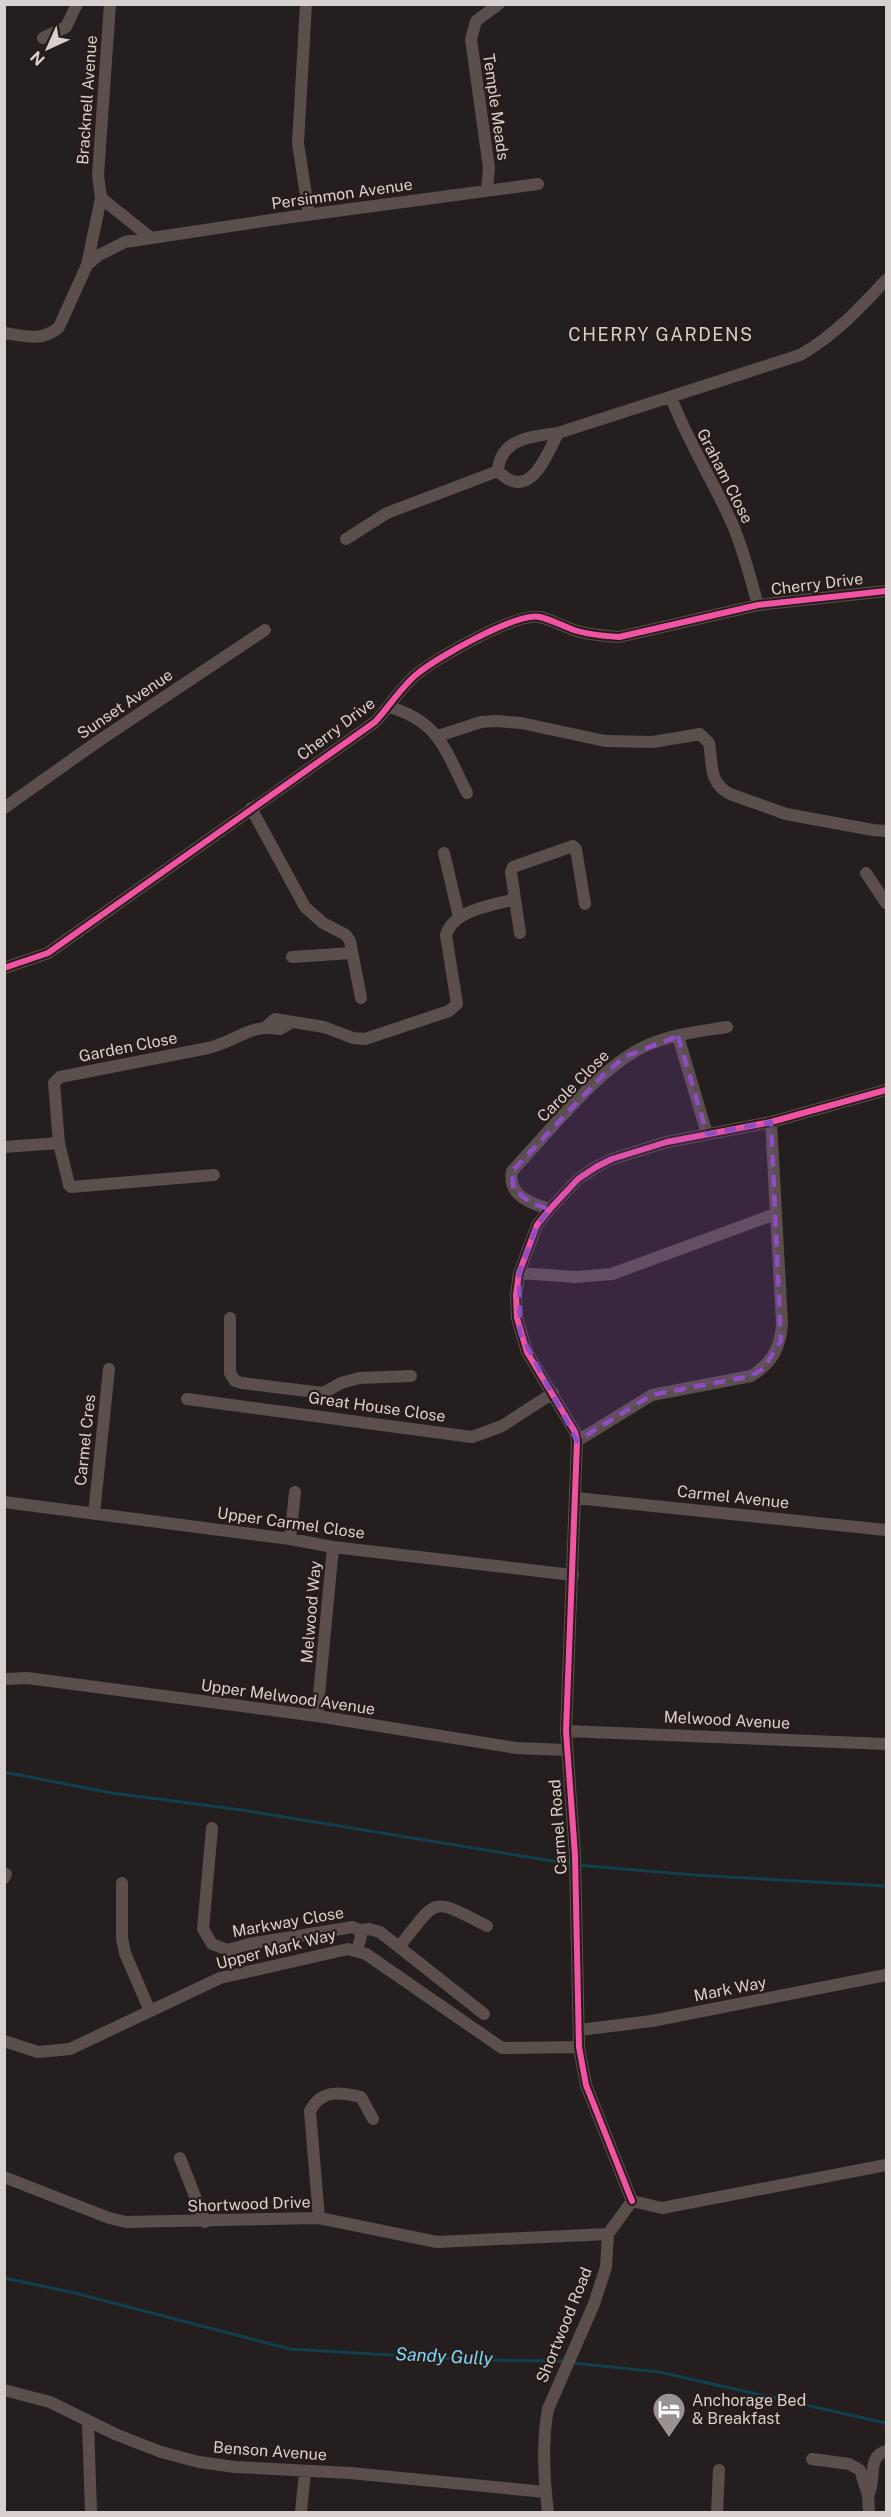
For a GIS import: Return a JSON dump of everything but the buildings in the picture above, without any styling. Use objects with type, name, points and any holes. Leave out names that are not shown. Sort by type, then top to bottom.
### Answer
[{"type":"street","points":[[43,38],[66,27],[77,4]]},
{"type":"street","name":"Bracknell Avenue","points":[[4,333],[32,337],[52,334],[59,327],[87,265],[101,198],[98,175],[110,4]]},
{"type":"street","points":[[306,4],[298,143],[309,215]]},
{"type":"street","name":"Temple Meads","points":[[487,190],[489,168],[471,39],[476,21],[499,4]]},
{"type":"street","name":"Persimmon Avenue","points":[[87,265],[112,247],[125,242],[538,184]]},
{"type":"street","points":[[101,198],[151,238]]},
{"type":"street","points":[[558,433],[542,464],[525,481],[515,483],[506,480],[498,471],[499,460],[503,452],[529,436],[558,433],[800,355],[817,345],[855,314],[886,280]]},
{"type":"street","name":"Graham Close","points":[[670,397],[685,435],[702,461],[733,524],[758,605]]},
{"type":"street","points":[[346,539],[387,513],[498,471]]},
{"type":"street","name":"Cherry Drive","points":[[4,968],[48,953],[375,722],[415,675],[444,655],[518,621],[538,616],[598,636],[620,637],[758,605],[886,591]]},
{"type":"street","name":"Sunset Avenue","points":[[4,808],[96,742],[265,630]]},
{"type":"street","points":[[389,706],[414,716],[438,736],[467,793]]},
{"type":"street","points":[[438,736],[481,722],[496,721],[521,723],[605,741],[653,742],[700,734],[709,743],[713,778],[722,790],[786,814],[886,831]]},
{"type":"street","points":[[251,808],[305,907],[323,923],[346,935],[352,952],[361,998]]},
{"type":"street","points":[[520,933],[511,872],[513,867],[573,846],[576,849],[585,904]]},
{"type":"street","points":[[444,853],[459,916],[515,899]]},
{"type":"street","points":[[866,873],[886,903]]},
{"type":"street","name":"Garden Close","points":[[214,1175],[71,1187],[59,1143],[54,1083],[60,1077],[220,1045],[251,1029],[266,1027],[280,1029],[290,1023],[324,1027],[352,1038],[365,1039],[454,1008],[457,1000],[446,935],[453,921],[459,916]]},
{"type":"street","points":[[292,957],[352,952]]},
{"type":"street","name":"Carole Close","points":[[550,1209],[532,1204],[513,1189],[510,1180],[512,1171],[604,1074],[626,1056],[650,1044],[727,1027]]},
{"type":"street","points":[[678,1036],[707,1134]]},
{"type":"street","points":[[771,1122],[781,1341],[763,1369],[751,1376],[652,1395],[577,1441],[553,1393],[527,1352],[520,1333],[516,1295],[519,1274],[537,1225],[550,1209],[578,1179],[612,1159],[667,1142],[771,1122],[886,1090]]},
{"type":"street","points":[[4,1147],[59,1143]]},
{"type":"street","points":[[519,1274],[576,1277],[612,1274],[775,1214]]},
{"type":"street","points":[[230,1318],[231,1376],[242,1383],[323,1393],[341,1383],[359,1378],[411,1376]]},
{"type":"street","name":"Carmel Cres","points":[[94,1514],[109,1370]]},
{"type":"street","points":[[273,1410],[276,1388]]},
{"type":"street","name":"Great House Close","points":[[187,1399],[472,1437],[502,1426],[553,1393]]},
{"type":"street","name":"Carmel Road","points":[[577,1441],[566,1750],[575,1855],[579,2047],[586,2085],[632,2201]]},
{"type":"street","points":[[290,1539],[295,1492]]},
{"type":"street","name":"Carmel Avenue","points":[[576,1498],[886,1530]]},
{"type":"street","name":"Upper Carmel Close","points":[[4,1502],[290,1539],[333,1547],[573,1575]]},
{"type":"street","name":"Melwood Way","points":[[317,1716],[333,1547]]},
{"type":"street","name":"Upper Melwood Avenue","points":[[4,1679],[27,1678],[317,1716],[516,1748],[566,1750]]},
{"type":"street","name":"Melwood Avenue","points":[[566,1731],[886,1744]]},
{"type":"street","name":"Markway Close","points":[[212,1828],[203,1929],[212,1944],[228,1950],[249,1944],[353,1927],[359,1930],[361,1937],[357,1950]]},
{"type":"street","points":[[122,1883],[125,1953],[150,2011]]},
{"type":"street","points":[[399,1947],[427,1912],[436,1906],[448,1906],[487,1926]]},
{"type":"street","points":[[359,1930],[375,1929],[484,2014]]},
{"type":"street","name":"Upper Mark Way","points":[[4,2041],[38,2052],[70,2049],[220,1978],[339,1950],[357,1950],[502,2048],[579,2047]]},
{"type":"street","name":"Mark Way","points":[[579,2030],[652,2021],[886,1975]]},
{"type":"street","points":[[319,2218],[310,2111],[313,2105],[329,2094],[341,2092],[361,2097],[373,2119]]},
{"type":"street","points":[[180,2158],[205,2222]]},
{"type":"street","points":[[608,2234],[632,2201],[662,2208],[886,2165]]},
{"type":"street","name":"Shortwood Drive","points":[[4,2177],[109,2218],[141,2223],[319,2218],[436,2242],[608,2234]]},
{"type":"street","name":"Shortwood Road","points":[[548,2512],[545,2492],[545,2421],[548,2409],[594,2304],[606,2267],[608,2234]]},
{"type":"street","name":"Benson Avenue","points":[[4,2390],[50,2402],[88,2423],[161,2452],[199,2462],[235,2467],[545,2492]]},
{"type":"street","points":[[88,2423],[91,2512]]},
{"type":"street","points":[[868,2495],[872,2488],[875,2458],[879,2453],[886,2451]]},
{"type":"street","points":[[812,2459],[855,2466],[862,2474],[868,2495],[869,2512]]},
{"type":"street","points":[[717,2512],[719,2470]]},
{"type":"street","points":[[302,2512],[305,2471]]},
{"type":"highlighted area","points":[[678,1036],[707,1134],[771,1122],[781,1341],[763,1369],[751,1376],[652,1395],[577,1441],[520,1333],[519,1273],[537,1225],[550,1209],[532,1204],[513,1189],[512,1171],[604,1074],[626,1056]]},
{"type":"waterway","points":[[4,1772],[112,1793],[242,1810],[571,1864]]},
{"type":"waterway","points":[[577,1865],[694,1875],[886,1886]]},
{"type":"waterway","name":"Sandy Gully","points":[[4,2278],[71,2292],[290,2349],[473,2360],[564,2361]]},
{"type":"waterway","name":"Sandy Gully","points":[[573,2363],[659,2372],[886,2423]]},
{"type":"cycle path","points":[[4,968],[48,953],[375,722],[417,674],[458,648],[496,629],[529,617],[540,617],[580,632],[619,637],[758,605],[886,591]]},
{"type":"cycle path","points":[[632,2201],[586,2085],[579,2047],[575,1855],[566,1731],[577,1441],[575,1432],[527,1352],[517,1318],[516,1295],[519,1273],[537,1225],[550,1209],[578,1179],[612,1159],[667,1142],[771,1122],[886,1090]]},
{"type":"place","name":"Anchorage Bed & Breakfast","points":[[669,2438]]},
{"type":"district","name":"CHERRY GARDENS","points":[[661,334]]}]
